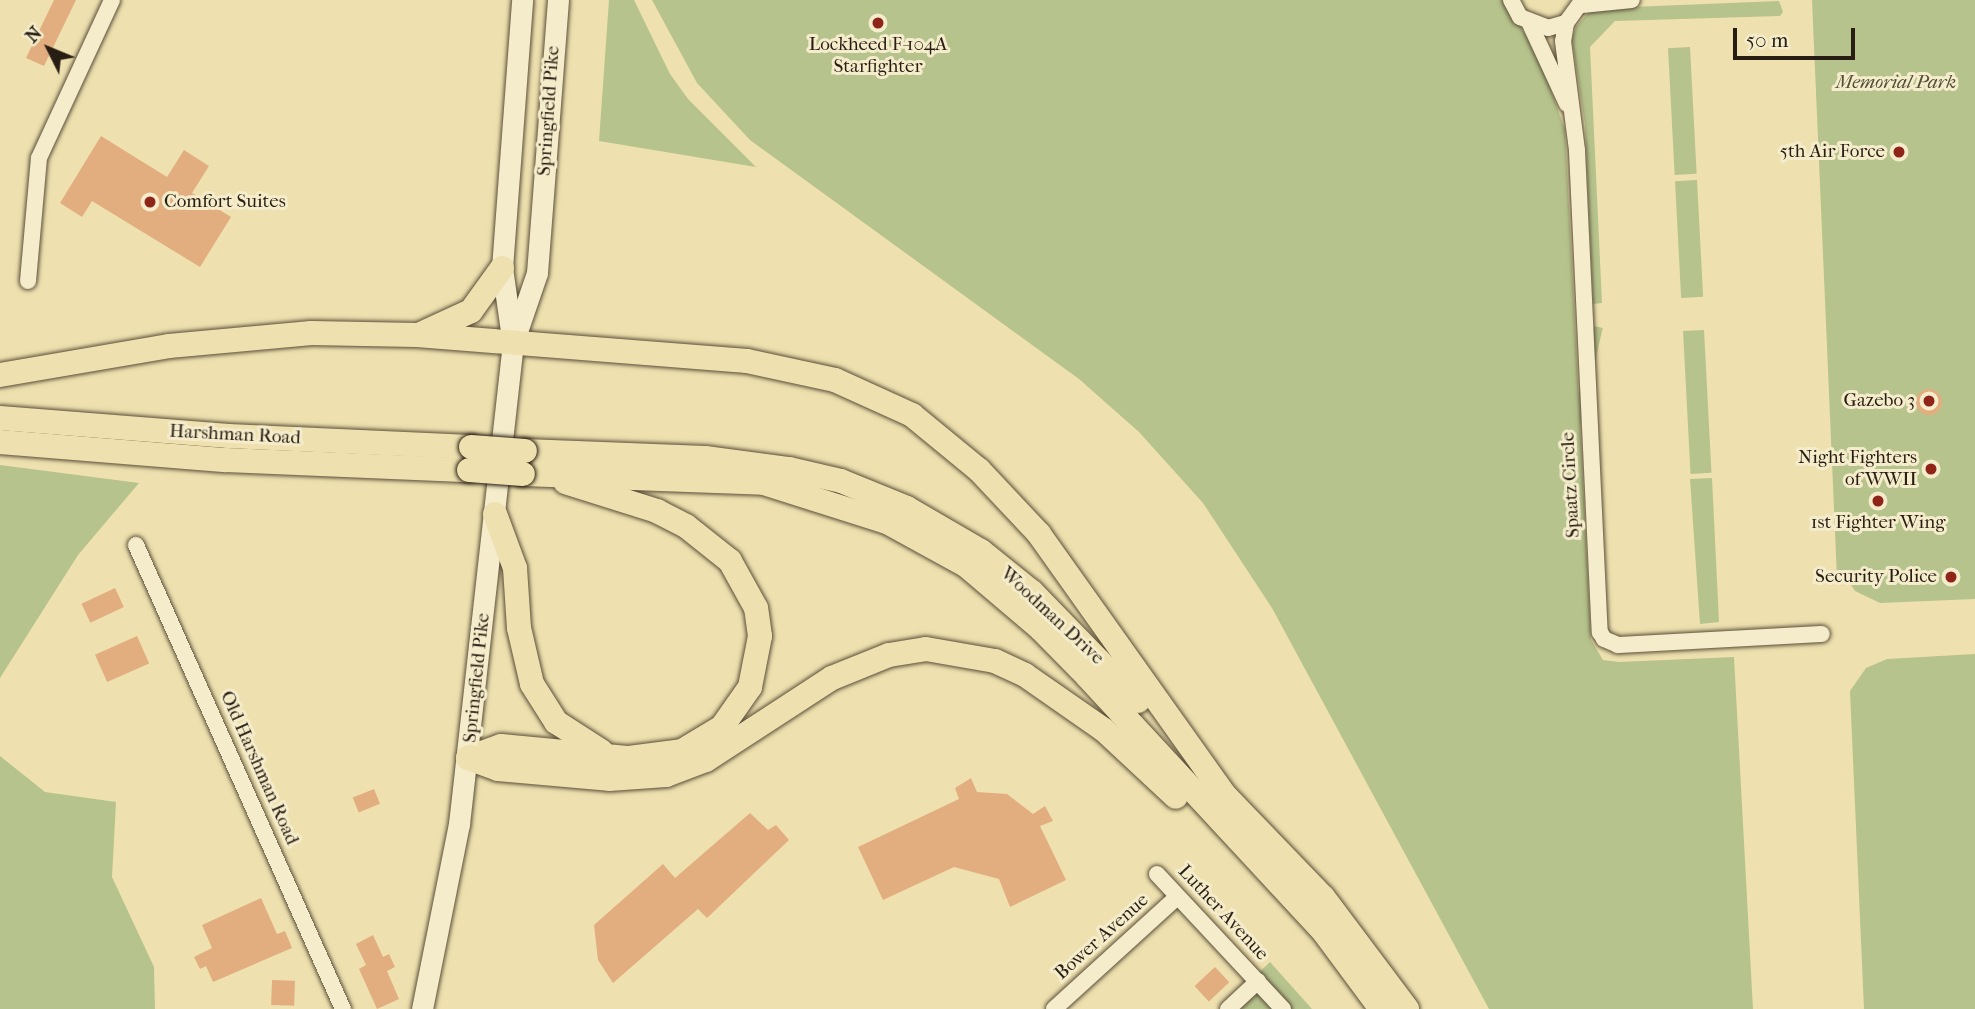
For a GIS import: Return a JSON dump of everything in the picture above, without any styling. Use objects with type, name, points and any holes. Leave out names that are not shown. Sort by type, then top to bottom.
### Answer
[{"type":"main road","name":"Springfield Pike","points":[[513,343],[502,268],[522,0]]},
{"type":"main road","name":"Springfield Pike","points":[[422,1009],[468,758],[513,343],[537,273],[558,0]]},
{"type":"main road","points":[[416,335],[471,311],[502,268]]},
{"type":"main road","points":[[0,375],[182,345],[310,333],[416,335],[747,361],[835,380],[912,415],[979,470],[1039,534],[1226,797]]},
{"type":"main road","name":"Harshman Road","points":[[0,418],[470,458]]},
{"type":"main road","name":"Harshman Road","points":[[0,442],[226,460],[470,458]]},
{"type":"main road","points":[[468,758],[500,746],[629,758],[654,758],[692,747],[722,727],[738,708],[758,663],[756,608],[730,561],[686,526],[657,511],[531,467],[470,458]]},
{"type":"main road","name":"Woodman Drive","points":[[531,467],[705,458],[789,469],[841,481],[907,508],[981,551],[1032,592],[1323,897],[1407,1009]]},
{"type":"main road","name":"Woodman Drive","points":[[531,467],[764,482],[920,537],[967,566],[1041,629],[1324,932],[1381,1009]]},
{"type":"main road","points":[[495,514],[514,568],[526,664],[542,704],[573,737],[593,748],[629,758]]},
{"type":"main road","points":[[468,758],[498,769],[609,779],[666,775],[706,760],[787,703],[858,666],[926,649],[962,653],[1025,675],[1104,730],[1324,932]]},
{"type":"street","points":[[28,281],[38,158],[112,0]]},
{"type":"street","points":[[1511,0],[1530,24],[1570,109]]},
{"type":"street","points":[[1530,24],[1548,28],[1566,23],[1583,3],[1632,0]]},
{"type":"street","points":[[1566,23],[1570,109]]},
{"type":"street","name":"Spaatz Circle","points":[[1570,109],[1577,151],[1600,632],[1604,639],[1618,645],[1822,634]]},
{"type":"street","name":"Old Harshman Road","points":[[136,545],[343,1009]]},
{"type":"street","name":"Luther Avenue","points":[[1157,874],[1283,1009]]},
{"type":"street","name":"Bower Avenue","points":[[1054,1009],[1177,897]]},
{"type":"street","name":"Luther Avenue","points":[[1228,1009],[1258,981]]},
{"type":"green space","points":[[609,0],[634,0],[670,74],[688,99],[756,167],[599,141]]},
{"type":"green space","points":[[652,0],[1504,0],[1540,59],[1565,130],[1591,640],[1603,660],[1619,662],[1734,657],[1753,1009],[1489,1009],[1272,608],[1203,503],[1139,432],[1079,379],[750,140],[697,83]]},
{"type":"green space","name":"Memorial Park","points":[[1812,0],[1975,0],[1975,599],[1880,603],[1855,591],[1846,577],[1837,578]]},
{"type":"green space","points":[[1779,1],[1783,12],[1780,16],[1615,21],[1590,47],[1602,303],[1593,304],[1585,124],[1572,40],[1576,27],[1590,11],[1607,8]]},
{"type":"green space","points":[[1690,47],[1697,174],[1675,175],[1668,48]]},
{"type":"green space","points":[[1697,180],[1703,297],[1681,298],[1675,181]]},
{"type":"green space","points":[[1594,326],[1603,328],[1535,620],[1527,618]]},
{"type":"green space","points":[[1704,330],[1711,473],[1691,474],[1683,331]]},
{"type":"green space","points":[[0,465],[139,483],[78,555],[0,678]]},
{"type":"green space","points":[[1712,478],[1719,622],[1700,624],[1690,479]]},
{"type":"green space","points":[[1975,654],[1975,1009],[1864,1009],[1850,691],[1866,668],[1887,659]]},
{"type":"green space","points":[[0,756],[45,792],[116,802],[112,877],[154,967],[155,1009],[0,1009]]},
{"type":"green space","points":[[1270,962],[1312,1009],[1221,1009]]},
{"type":"building","points":[[54,0],[76,0],[44,66],[26,58]]},
{"type":"building","name":"Comfort Suites","points":[[101,136],[167,177],[184,150],[209,166],[192,193],[231,217],[200,267],[92,201],[82,217],[60,203]]},
{"type":"building","name":"Gazebo 3","points":[[1929,389],[1938,393],[1942,402],[1938,411],[1929,415],[1920,411],[1916,402],[1920,393]]},
{"type":"building","points":[[115,588],[124,607],[90,623],[81,604]]},
{"type":"building","points":[[137,636],[149,663],[107,682],[95,655]]},
{"type":"building","points":[[971,778],[977,792],[1007,794],[1033,814],[1045,806],[1053,821],[1040,826],[1066,880],[1010,907],[999,879],[954,867],[883,900],[858,847],[959,799],[955,788]]},
{"type":"building","points":[[374,789],[380,804],[359,812],[353,798]]},
{"type":"building","points":[[750,813],[768,830],[776,825],[789,840],[707,918],[698,909],[613,983],[598,960],[594,925],[663,864],[675,878]]},
{"type":"building","points":[[261,898],[277,934],[285,931],[292,948],[213,982],[206,966],[200,969],[194,957],[212,948],[202,925]]},
{"type":"building","points":[[373,935],[383,957],[389,954],[395,967],[387,971],[399,999],[377,1009],[359,969],[366,965],[356,944]]},
{"type":"building","points":[[1215,967],[1229,982],[1209,1001],[1195,986]]},
{"type":"building","points":[[272,980],[295,981],[294,1006],[271,1005]]},
{"type":"place","name":"Lockheed F-104A Starfighter","points":[[878,23]]},
{"type":"place","name":"5th Air Force","points":[[1899,152]]},
{"type":"place","name":"Comfort Suites","points":[[150,202]]},
{"type":"place","name":"Gazebo 3","points":[[1929,401]]},
{"type":"place","name":"Night Fighters of WWII","points":[[1931,469]]},
{"type":"place","name":"1st Fighter Wing","points":[[1878,501]]},
{"type":"place","name":"Security Police","points":[[1951,577]]}]
